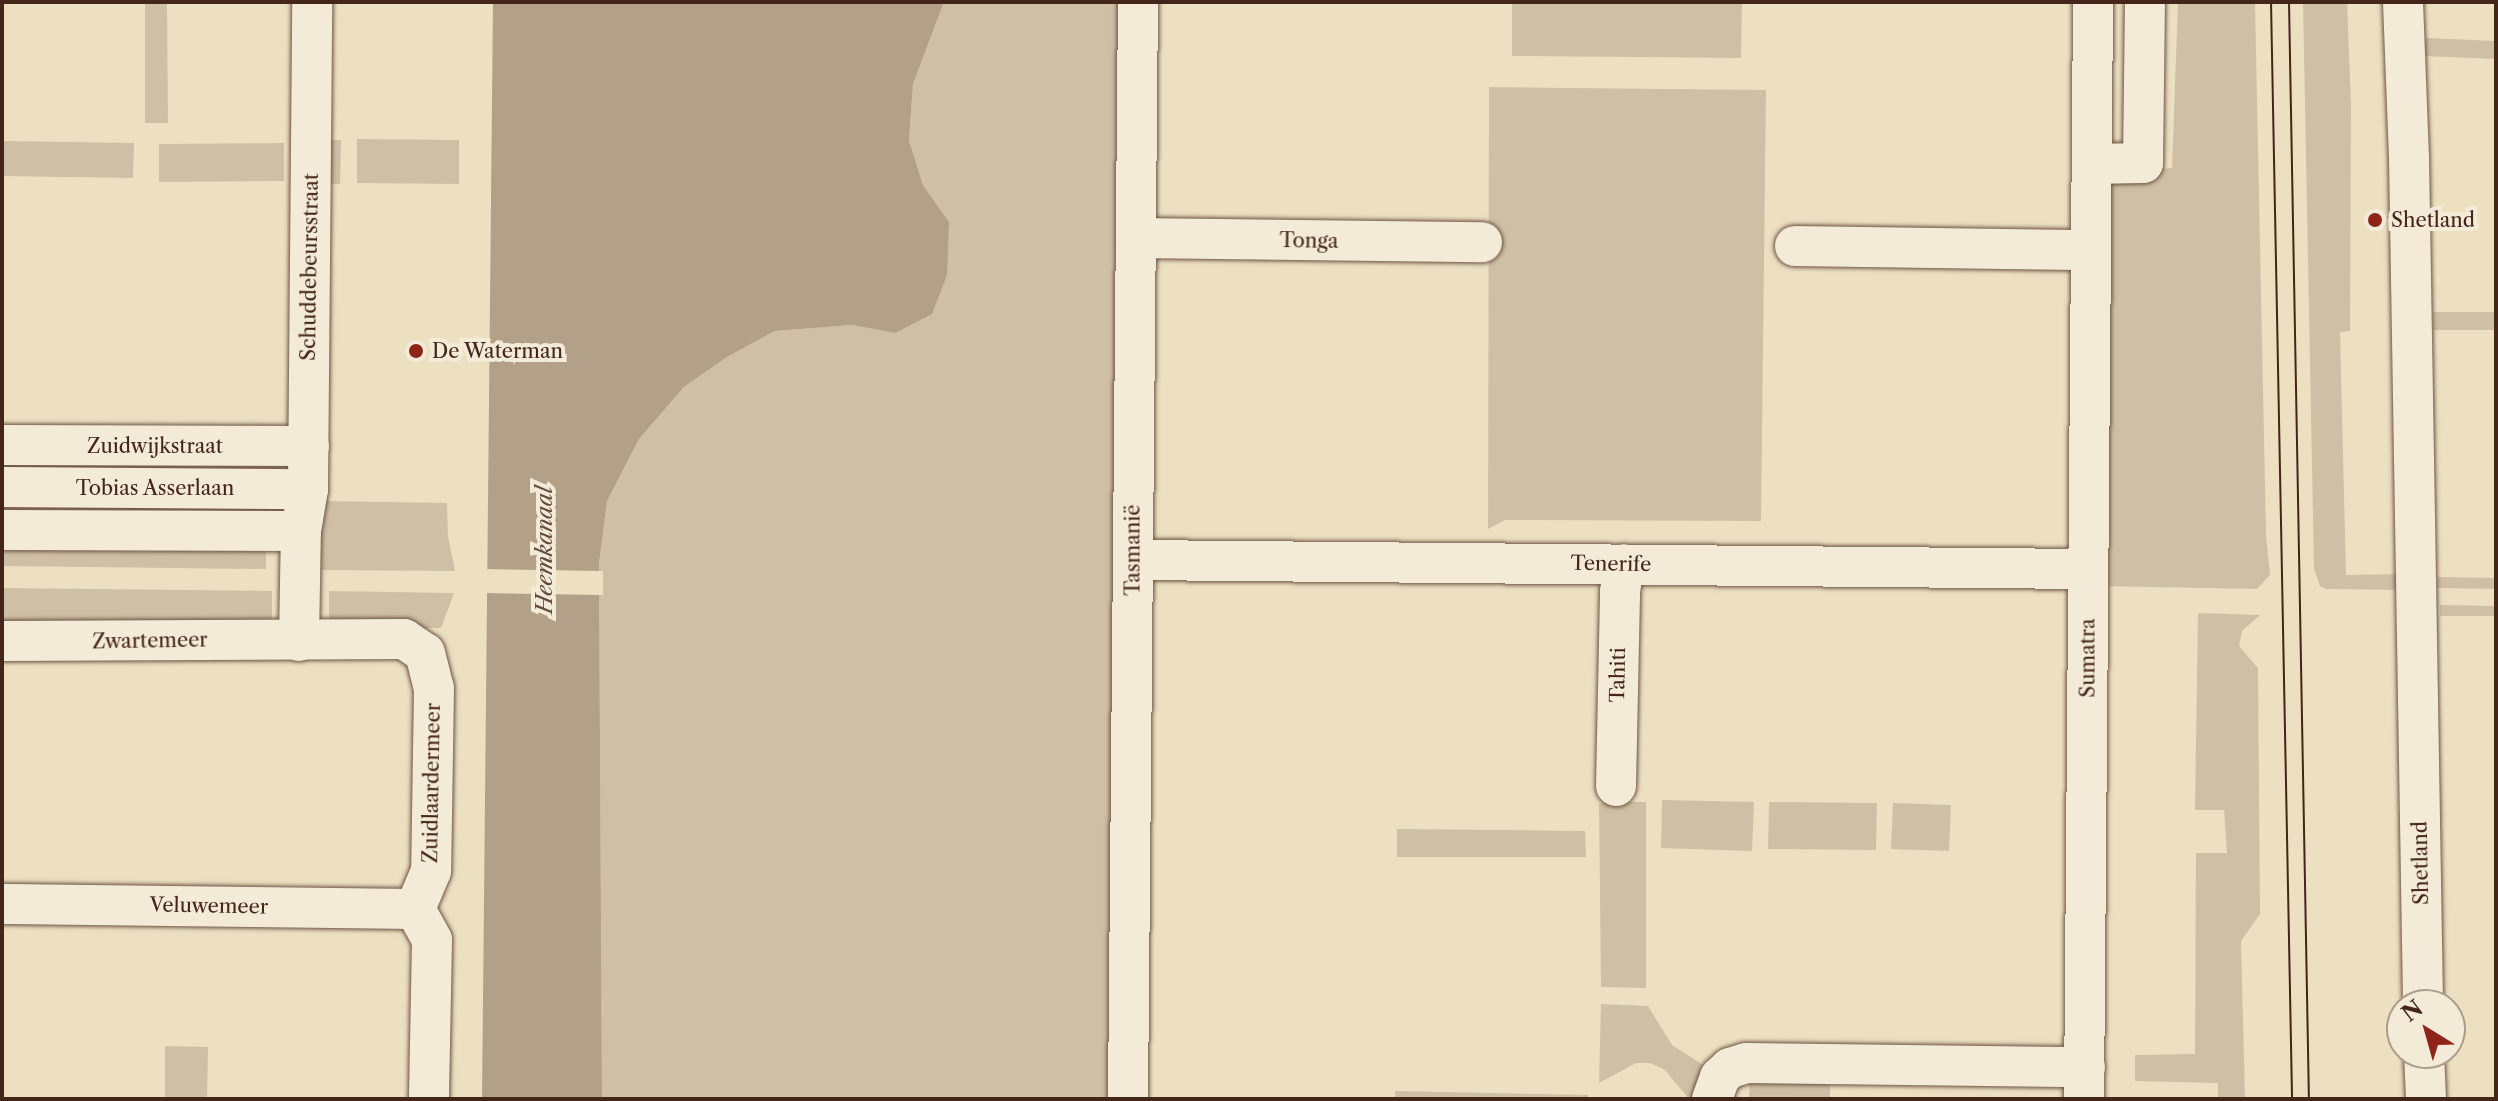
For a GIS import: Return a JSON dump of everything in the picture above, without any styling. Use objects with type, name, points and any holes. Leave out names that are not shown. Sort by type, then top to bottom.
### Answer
[{"type":"street","name":"Schuddebeursstraat","points":[[301,531],[308,489],[309,446],[312,2]]},
{"type":"street","name":"Tasmanië","points":[[1128,1099],[1138,2]]},
{"type":"street","name":"Sumatra","points":[[1712,1099],[1720,1077],[1730,1068],[1746,1063],[2084,1083],[2093,2]]},
{"type":"street","points":[[2092,164],[2143,163],[2145,2]]},
{"type":"street","name":"Shetland","points":[[2403,2],[2409,157],[2423,989]]},
{"type":"street","name":"Tonga","points":[[1136,238],[1482,242]]},
{"type":"street","points":[[1795,246],[2091,250]]},
{"type":"street","name":"Zuidwijkstraat","points":[[2,445],[309,446]]},
{"type":"street","name":"Tobias Asserlaan","points":[[2,487],[308,489]]},
{"type":"street","points":[[2,530],[301,531],[299,641]]},
{"type":"street","name":"Tenerife","points":[[1133,560],[2088,569]]},
{"type":"street","name":"Tahiti","points":[[1616,786],[1620,592],[1624,564]]},
{"type":"street","name":"Zwartemeer","points":[[2,641],[404,639],[425,653]]},
{"type":"street","name":"Zuidlaardermeer","points":[[415,909],[431,874],[434,688],[425,653]]},
{"type":"street","name":"Veluwemeer","points":[[2,904],[415,909]]},
{"type":"street","points":[[415,909],[432,940],[429,1099]]},
{"type":"street","points":[[2425,1069],[2426,1099]]},
{"type":"shaded area","points":[[944,2],[1121,2],[1114,1099],[602,1099],[599,564],[607,501],[639,439],[684,387],[727,357],[775,331],[852,325],[895,333],[949,222],[923,185],[909,142],[913,84]]},
{"type":"shaded area","points":[[1512,2],[1742,2],[1741,58],[1512,56]]},
{"type":"shaded area","points":[[2178,2],[2255,2],[2266,535],[2270,575],[2257,589],[2099,586],[2101,194],[2115,172],[2172,168]]},
{"type":"shaded area","points":[[2303,2],[2347,2],[2351,105],[2350,331],[2340,332],[2346,575],[2405,574],[2405,590],[2326,589],[2320,586],[2314,569]]},
{"type":"shaded area","points":[[145,3],[167,3],[168,123],[145,123]]},
{"type":"shaded area","points":[[2426,38],[2496,41],[2496,59],[2424,56]]},
{"type":"shaded area","points":[[1489,87],[1766,90],[1761,521],[1505,520],[1488,529]]},
{"type":"shaded area","points":[[357,139],[459,140],[459,184],[357,183]]},
{"type":"shaded area","points":[[325,140],[341,140],[340,184],[324,184]]},
{"type":"shaded area","points":[[2,141],[134,143],[133,178],[2,176]]},
{"type":"shaded area","points":[[284,143],[284,181],[159,182],[159,144]]},
{"type":"shaded area","points":[[2433,312],[2496,312],[2496,330],[2433,330]]},
{"type":"shaded area","points":[[320,501],[447,503],[448,536],[455,571],[319,570]]},
{"type":"shaded area","points":[[2,540],[266,542],[266,569],[2,566]]},
{"type":"shaded area","points":[[2438,577],[2496,578],[2496,589],[2437,588]]},
{"type":"shaded area","points":[[2,588],[272,591],[272,627],[2,623]]},
{"type":"shaded area","points":[[329,591],[454,593],[441,628],[329,628]]},
{"type":"shaded area","points":[[2440,605],[2496,606],[2496,616],[2440,616]]},
{"type":"shaded area","points":[[2198,613],[2260,615],[2242,631],[2239,646],[2258,668],[2260,914],[2241,941],[2245,1099],[2218,1099],[2218,1083],[2135,1081],[2135,1055],[2195,1054],[2196,853],[2227,853],[2224,810],[2195,810]]},
{"type":"shaded area","points":[[1662,800],[1754,802],[1752,851],[1661,848]]},
{"type":"shaded area","points":[[1646,802],[1646,988],[1601,987],[1599,804]]},
{"type":"shaded area","points":[[1769,802],[1877,803],[1876,850],[1768,849]]},
{"type":"shaded area","points":[[1893,803],[1951,805],[1949,851],[1891,849]]},
{"type":"shaded area","points":[[1397,829],[1585,831],[1586,857],[1397,857]]},
{"type":"shaded area","points":[[1601,1004],[1648,1006],[1672,1045],[1711,1070],[1702,1099],[1689,1099],[1665,1070],[1650,1063],[1636,1063],[1599,1083]]},
{"type":"shaded area","points":[[165,1046],[208,1047],[207,1099],[165,1099]]},
{"type":"shaded area","points":[[1750,1073],[1830,1074],[1830,1099],[1749,1099]]},
{"type":"shaded area","points":[[1395,1091],[1588,1095],[1588,1099],[1395,1099]]},
{"type":"water","name":"Heemkanaal","points":[[493,2],[944,2],[913,84],[909,141],[923,185],[949,222],[947,275],[932,314],[895,333],[852,325],[775,331],[727,357],[684,387],[639,439],[607,501],[599,564],[602,1099],[482,1099]]},
{"type":"pier","points":[[485,569],[603,571],[603,595],[484,593]]},
{"type":"tram line","points":[[2271,2],[2292,1099]]},
{"type":"tram line","points":[[2289,2],[2309,1099]]},
{"type":"place","name":"Shetland","points":[[2375,220]]},
{"type":"place","name":"De Waterman","points":[[416,351]]}]
